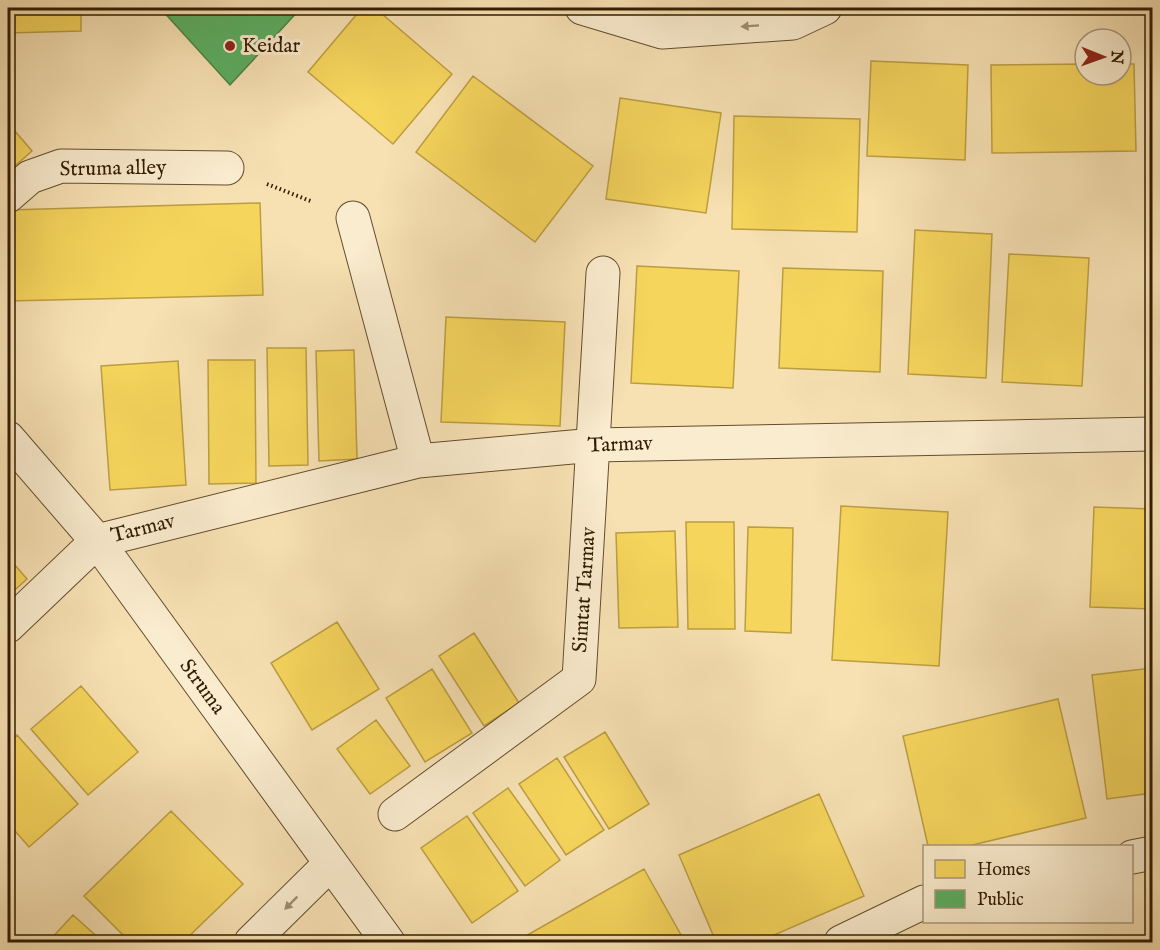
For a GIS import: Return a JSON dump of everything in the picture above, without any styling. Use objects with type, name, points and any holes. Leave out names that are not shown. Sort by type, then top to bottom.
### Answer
[{"type":"street","points":[[582,8],[662,32],[793,23],[825,8]]},
{"type":"street","name":"Struma alley","points":[[8,196],[30,177],[61,166],[227,168]]},
{"type":"street","points":[[353,218],[418,461]]},
{"type":"street","name":"Simtat Tarmav","points":[[395,814],[579,679],[603,273]]},
{"type":"street","name":"Tarmav","points":[[97,541],[418,461],[594,445],[1152,434]]},
{"type":"street","name":"Struma","points":[[8,438],[97,541],[388,942]]},
{"type":"street","points":[[8,626],[97,541]]},
{"type":"street","points":[[1133,857],[1152,853]]},
{"type":"street","points":[[251,942],[330,864]]},
{"type":"street","points":[[841,942],[923,902]]},
{"type":"path","points":[[227,168],[353,218]]},
{"type":"building: Homes","points":[[8,8],[81,8],[81,31],[8,33]]},
{"type":"building: Homes","points":[[362,8],[375,8],[452,74],[393,144],[308,72]]},
{"type":"building: Homes","points":[[1141,8],[1152,8],[1152,24]]},
{"type":"building: Homes","points":[[871,61],[968,65],[965,160],[867,156]]},
{"type":"building: Homes","points":[[1073,64],[1073,87],[1133,87],[1134,64],[1136,151],[992,153],[991,65]]},
{"type":"building: Homes","points":[[473,76],[593,166],[535,242],[416,152]]},
{"type":"building: Homes","points":[[620,98],[721,113],[706,213],[606,199]]},
{"type":"building: Homes","points":[[734,116],[860,119],[857,232],[732,229]]},
{"type":"building: Homes","points":[[8,123],[32,151],[8,172]]},
{"type":"building: Homes","points":[[260,203],[263,295],[8,301],[8,210]]},
{"type":"building: Homes","points":[[915,230],[992,234],[986,378],[908,374]]},
{"type":"building: Homes","points":[[1009,254],[1089,258],[1082,386],[1002,382]]},
{"type":"building: Homes","points":[[637,266],[739,271],[733,388],[631,383]]},
{"type":"building: Homes","points":[[783,268],[883,271],[880,372],[779,368]]},
{"type":"building: Homes","points":[[446,317],[565,322],[560,426],[441,422]]},
{"type":"building: Homes","points":[[267,348],[306,348],[308,465],[269,466]]},
{"type":"building: Homes","points":[[354,350],[357,459],[319,461],[316,351]]},
{"type":"building: Homes","points":[[208,360],[255,360],[256,483],[209,484]]},
{"type":"building: Homes","points":[[178,361],[186,485],[110,490],[101,366]]},
{"type":"building: Homes","points":[[841,506],[948,512],[939,666],[832,660]]},
{"type":"building: Homes","points":[[1094,507],[1152,509],[1152,609],[1090,607]]},
{"type":"building: Homes","points":[[686,522],[734,522],[735,629],[688,629]]},
{"type":"building: Homes","points":[[748,527],[793,528],[791,633],[745,631]]},
{"type":"building: Homes","points":[[675,531],[678,627],[619,628],[616,533]]},
{"type":"building: Homes","points":[[8,557],[27,579],[8,596]]},
{"type":"building: Homes","points":[[337,622],[379,689],[312,730],[271,663]]},
{"type":"building: Homes","points":[[474,633],[519,703],[484,726],[439,656]]},
{"type":"building: Homes","points":[[1152,668],[1152,793],[1107,799],[1092,675]]},
{"type":"building: Homes","points":[[432,669],[472,733],[425,762],[386,698]]},
{"type":"building: Homes","points":[[81,686],[138,752],[88,795],[31,729]]},
{"type":"building: Homes","points":[[1058,699],[1086,818],[972,845],[928,845],[903,736]]},
{"type":"building: Homes","points":[[376,720],[410,766],[370,794],[337,749]]},
{"type":"building: Homes","points":[[605,732],[649,804],[609,829],[564,757]]},
{"type":"building: Homes","points":[[17,735],[78,804],[29,847],[8,823],[8,743]]},
{"type":"building: Homes","points":[[557,758],[604,830],[566,855],[519,784]]},
{"type":"building: Homes","points":[[508,788],[560,860],[525,886],[473,813]]},
{"type":"building: Homes","points":[[819,794],[864,896],[758,942],[716,942],[679,855]]},
{"type":"building: Homes","points":[[171,811],[243,884],[183,942],[130,942],[84,896]]},
{"type":"building: Homes","points":[[467,816],[518,891],[472,923],[421,848]]},
{"type":"building: Homes","points":[[644,869],[685,942],[515,942]]},
{"type":"building: Homes","points":[[73,915],[103,942],[48,942]]},
{"type":"building: Public","name":"Keidar","points":[[160,8],[301,8],[230,85]]},
{"type":"place","name":"Keidar","points":[[230,46]]}]
